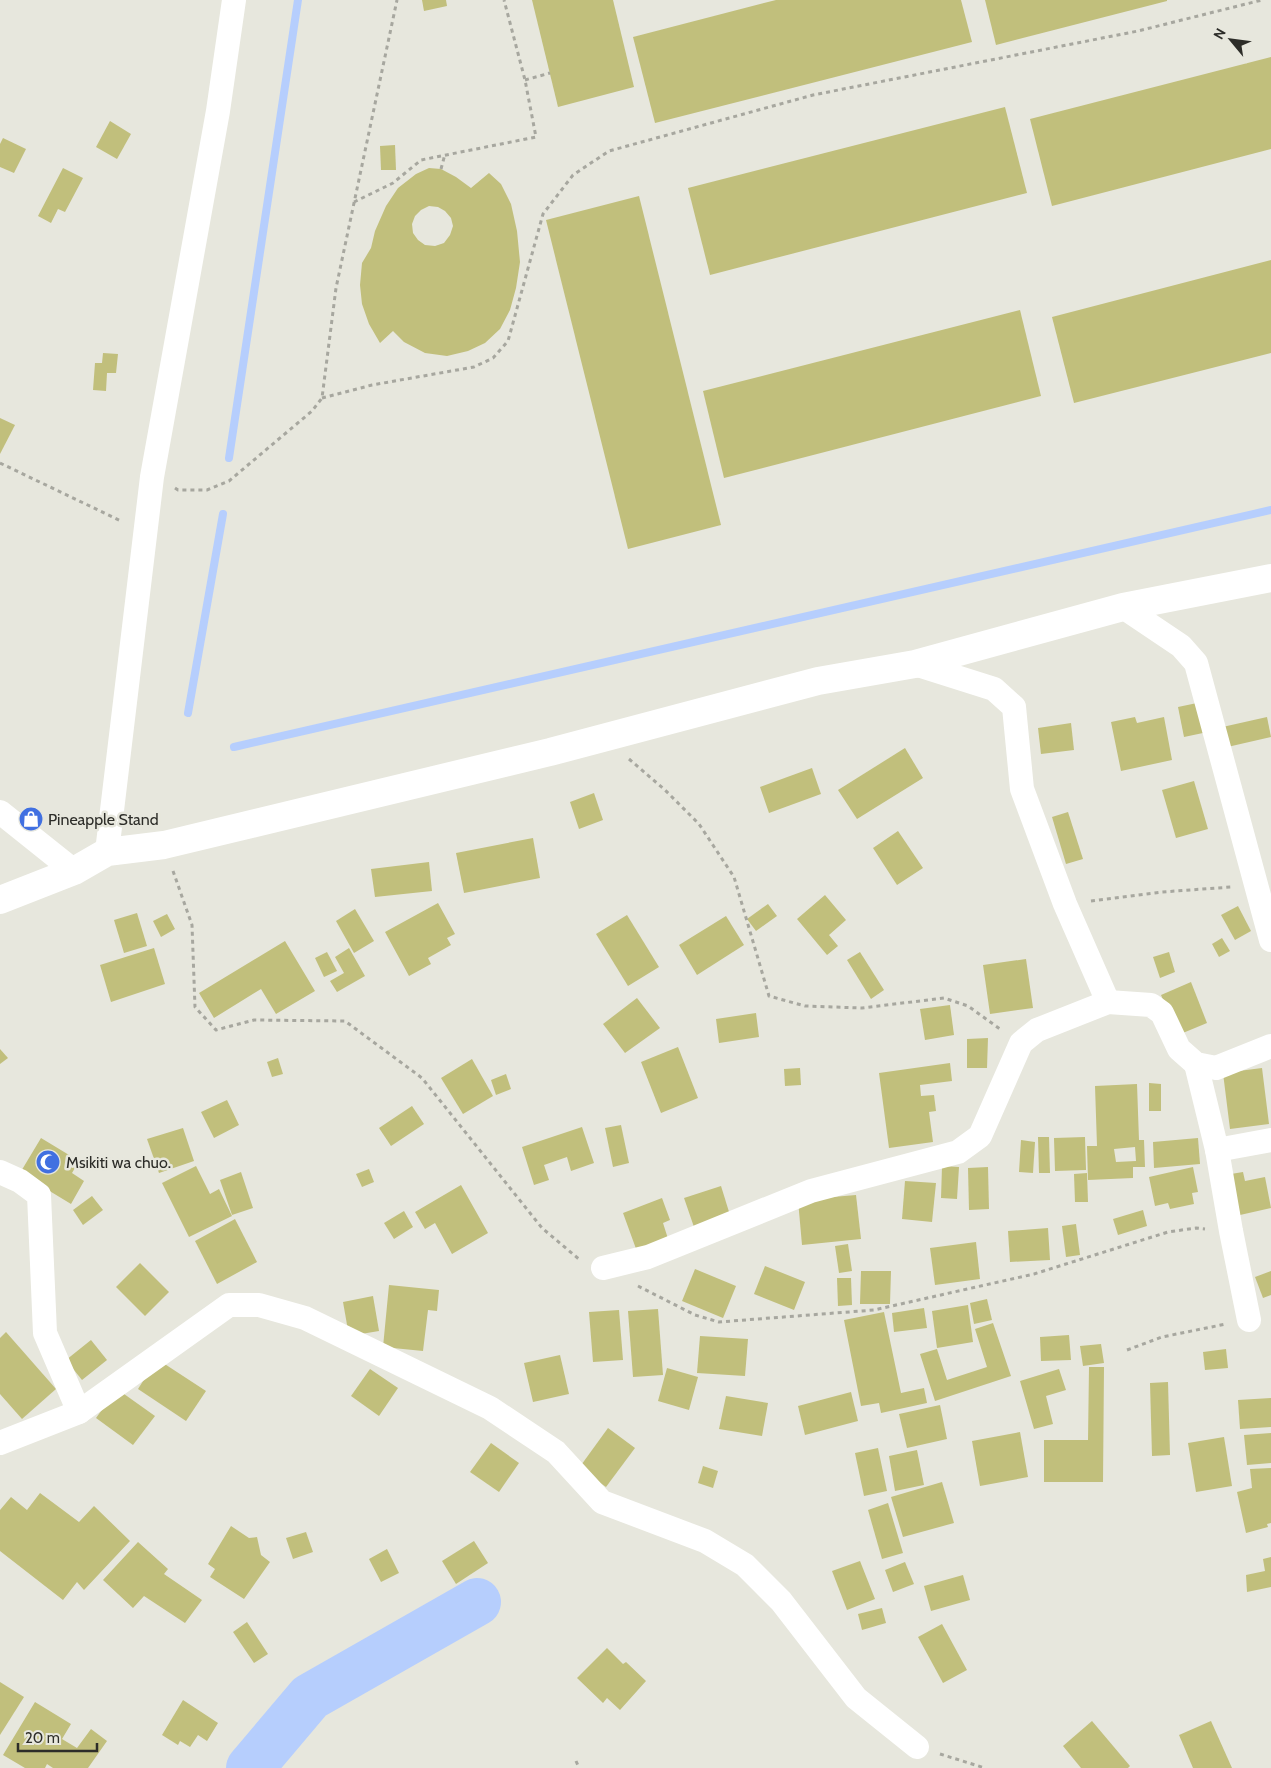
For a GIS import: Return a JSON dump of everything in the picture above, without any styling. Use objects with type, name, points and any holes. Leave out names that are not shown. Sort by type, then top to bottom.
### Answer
[{"type":"main road","points":[[0,900],[74,871],[106,852],[164,845],[603,738],[818,681],[915,664],[1123,607],[1271,578]]},
{"type":"street","points":[[106,852],[152,476],[216,120],[234,0]]},
{"type":"street","points":[[1123,607],[1181,646],[1196,663],[1264,883],[1271,940]]},
{"type":"street","points":[[915,664],[994,689],[1014,707],[1022,789],[1065,904],[1108,1002]]},
{"type":"street","points":[[0,812],[74,871]]},
{"type":"street","points":[[603,1268],[648,1257],[812,1191],[958,1152],[980,1136],[1021,1043],[1037,1030],[1108,1002],[1151,1005],[1162,1013],[1179,1049],[1196,1064],[1216,1068],[1271,1046]]},
{"type":"street","points":[[1196,1064],[1217,1150],[1249,1320]]},
{"type":"street","points":[[1217,1150],[1271,1140]]},
{"type":"street","points":[[0,1172],[20,1181],[39,1195],[45,1333],[79,1412]]},
{"type":"street","points":[[0,1443],[79,1412],[229,1305],[259,1305],[305,1318],[490,1408],[556,1452],[602,1502],[705,1541],[745,1564],[781,1600],[856,1698],[917,1747]]},
{"type":"path","points":[[152,476],[178,490],[207,490],[229,481],[312,411],[322,398],[336,288],[397,0]]},
{"type":"path","points":[[354,203],[393,183],[421,160],[536,137],[525,80],[504,0]]},
{"type":"path","points":[[322,398],[372,386],[474,367],[493,358],[508,341],[543,214],[573,175],[609,152],[813,96],[1138,31],[1262,0]]},
{"type":"path","points":[[525,80],[550,73]]},
{"type":"path","points":[[441,169],[446,154]]},
{"type":"path","points":[[0,463],[145,533]]},
{"type":"path","points":[[603,738],[665,790],[698,824],[734,877],[769,996],[805,1006],[862,1008],[944,998],[968,1006],[1021,1043]]},
{"type":"path","points":[[164,845],[192,925],[195,1007],[216,1030],[254,1020],[346,1021],[422,1078],[542,1228],[581,1260],[603,1268],[695,1315],[719,1322],[874,1310],[1034,1274],[1168,1232],[1196,1228],[1231,1231]]},
{"type":"path","points":[[1065,904],[1162,892],[1264,883]]},
{"type":"path","points":[[1127,1350],[1162,1337],[1249,1320]]},
{"type":"path","points":[[917,1747],[985,1768]]},
{"type":"path","points":[[576,1761],[579,1768]]},
{"type":"building","points":[[422,0],[446,0],[447,6],[424,11]]},
{"type":"building","points":[[532,0],[613,0],[634,87],[558,107]]},
{"type":"building","points":[[776,0],[961,0],[972,42],[655,123],[633,37]]},
{"type":"building","points":[[985,0],[1167,0],[1167,1],[996,45]]},
{"type":"building","points":[[1271,57],[1271,149],[1052,206],[1030,119]]},
{"type":"building","points":[[1005,107],[1027,193],[710,275],[688,188]]},
{"type":"building","points":[[110,121],[131,134],[117,159],[96,147]]},
{"type":"building","points":[[3,138],[26,149],[14,173],[0,167],[0,144]]},
{"type":"building","points":[[395,145],[396,170],[381,170],[380,146]]},
{"type":"building","points":[[63,168],[83,178],[65,212],[58,209],[51,223],[38,216]]},
{"type":"building","points":[[429,168],[441,169],[471,188],[489,173],[501,184],[511,204],[517,231],[520,262],[516,288],[510,310],[500,329],[485,343],[468,351],[447,356],[425,353],[404,342],[393,331],[380,343],[369,324],[362,304],[360,285],[362,263],[371,248],[375,231],[386,206],[398,188],[416,174]],"holes":[[[429,206],[438,207],[451,218],[453,226],[450,235],[444,243],[435,246],[425,245],[413,233],[412,224],[415,216],[421,210]]]},
{"type":"building","points":[[639,196],[721,525],[628,549],[546,220]]},
{"type":"building","points":[[1271,260],[1271,353],[1074,403],[1052,317]]},
{"type":"building","points":[[1020,310],[1041,396],[724,478],[703,391]]},
{"type":"building","points":[[103,353],[118,354],[116,373],[107,373],[106,391],[93,390],[95,363],[102,363]]},
{"type":"building","points":[[0,418],[15,425],[0,454]]},
{"type":"building","points":[[1197,703],[1203,733],[1184,737],[1178,707]]},
{"type":"building","points":[[1135,717],[1137,723],[1164,717],[1172,760],[1121,771],[1111,722]]},
{"type":"building","points":[[1267,717],[1271,737],[1223,748],[1218,728]]},
{"type":"building","points":[[1071,723],[1074,750],[1041,754],[1038,728]]},
{"type":"building","points":[[905,748],[923,778],[857,819],[838,790]]},
{"type":"building","points":[[812,768],[821,794],[769,813],[760,787]]},
{"type":"building","points":[[1194,781],[1208,829],[1176,838],[1162,790]]},
{"type":"building","points":[[594,793],[603,820],[579,829],[570,802]]},
{"type":"building","points":[[1068,812],[1083,859],[1066,864],[1052,817]]},
{"type":"building","points":[[898,831],[923,868],[897,885],[873,848]]},
{"type":"building","points":[[533,838],[540,878],[464,893],[456,853]]},
{"type":"building","points":[[429,862],[432,891],[375,897],[371,869]]},
{"type":"building","points":[[825,895],[846,920],[829,935],[838,946],[827,955],[797,919]]},
{"type":"building","points":[[438,903],[455,934],[447,938],[451,945],[428,958],[431,964],[409,976],[385,932]]},
{"type":"building","points":[[768,904],[777,916],[756,931],[747,919]]},
{"type":"building","points":[[1238,906],[1251,931],[1235,940],[1221,915]]},
{"type":"building","points":[[355,909],[374,941],[354,953],[336,921]]},
{"type":"building","points":[[137,913],[147,946],[124,953],[114,920]]},
{"type":"building","points":[[167,914],[175,929],[161,937],[153,921]]},
{"type":"building","points":[[627,915],[659,967],[628,986],[596,934]]},
{"type":"building","points":[[726,916],[744,945],[697,975],[679,945]]},
{"type":"building","points":[[1222,938],[1230,951],[1219,957],[1212,944]]},
{"type":"building","points":[[285,941],[315,991],[276,1014],[261,989],[214,1018],[199,993]]},
{"type":"building","points":[[154,948],[165,984],[111,1002],[100,965]]},
{"type":"building","points":[[349,948],[365,976],[337,992],[330,981],[344,973],[335,957]]},
{"type":"building","points":[[327,952],[337,971],[324,977],[315,958]]},
{"type":"building","points":[[860,952],[884,990],[871,999],[847,960]]},
{"type":"building","points":[[1169,952],[1175,972],[1160,978],[1153,957]]},
{"type":"building","points":[[1026,959],[1033,1008],[990,1014],[983,965]]},
{"type":"building","points":[[1191,982],[1207,1023],[1178,1035],[1161,995]]},
{"type":"building","points":[[637,998],[660,1028],[625,1053],[603,1024]]},
{"type":"building","points":[[950,1005],[954,1035],[925,1040],[920,1009]]},
{"type":"building","points":[[756,1013],[759,1037],[719,1043],[716,1019]]},
{"type":"building","points":[[988,1038],[987,1068],[967,1068],[967,1039]]},
{"type":"building","points":[[678,1047],[698,1098],[661,1113],[641,1062]]},
{"type":"building","points":[[0,1049],[8,1058],[0,1064]]},
{"type":"building","points":[[278,1058],[283,1074],[272,1077],[267,1062]]},
{"type":"building","points":[[472,1059],[493,1096],[463,1114],[441,1078]]},
{"type":"building","points":[[950,1063],[952,1081],[920,1085],[921,1096],[934,1095],[936,1111],[929,1112],[933,1142],[889,1148],[879,1073]]},
{"type":"building","points":[[800,1068],[801,1085],[785,1086],[784,1069]]},
{"type":"building","points":[[1262,1068],[1269,1124],[1230,1129],[1223,1073]]},
{"type":"building","points":[[506,1074],[511,1089],[496,1095],[491,1080]]},
{"type":"building","points":[[1149,1083],[1161,1084],[1161,1111],[1149,1111]]},
{"type":"building","points":[[1137,1084],[1139,1140],[1144,1140],[1145,1167],[1133,1167],[1133,1178],[1088,1180],[1087,1146],[1097,1146],[1095,1086]],"holes":[[[1135,1147],[1136,1161],[1116,1162],[1114,1149]]]},
{"type":"building","points":[[227,1100],[239,1125],[214,1138],[201,1112]]},
{"type":"building","points":[[412,1106],[424,1124],[391,1146],[379,1128]]},
{"type":"building","points":[[621,1125],[629,1163],[613,1167],[605,1128]]},
{"type":"building","points":[[582,1127],[594,1163],[571,1171],[567,1157],[544,1165],[549,1180],[534,1185],[522,1147]]},
{"type":"building","points":[[183,1128],[194,1161],[159,1173],[147,1139]]},
{"type":"building","points":[[1038,1137],[1049,1137],[1050,1173],[1039,1173]]},
{"type":"building","points":[[1085,1137],[1086,1170],[1055,1171],[1054,1138]]},
{"type":"building","points":[[41,1138],[79,1161],[72,1173],[84,1181],[71,1204],[20,1173]]},
{"type":"building","points":[[1198,1138],[1200,1164],[1154,1168],[1153,1142]]},
{"type":"building","points":[[1021,1140],[1035,1142],[1033,1173],[1019,1172]]},
{"type":"building","points":[[196,1166],[210,1194],[219,1189],[232,1216],[189,1237],[162,1183]]},
{"type":"building","points":[[942,1166],[959,1167],[957,1199],[941,1198]]},
{"type":"building","points":[[988,1167],[989,1209],[969,1210],[968,1168]]},
{"type":"building","points":[[1193,1167],[1198,1192],[1192,1193],[1194,1204],[1170,1209],[1168,1203],[1155,1206],[1149,1177]]},
{"type":"building","points":[[369,1169],[374,1182],[362,1187],[356,1174]]},
{"type":"building","points":[[241,1172],[253,1208],[232,1215],[220,1180]]},
{"type":"building","points":[[1243,1172],[1245,1181],[1265,1177],[1271,1208],[1240,1215],[1231,1174]]},
{"type":"building","points":[[1087,1173],[1088,1202],[1075,1202],[1074,1174]]},
{"type":"building","points":[[905,1181],[936,1183],[932,1222],[902,1219]]},
{"type":"building","points":[[461,1185],[488,1233],[452,1254],[435,1223],[425,1229],[415,1212]]},
{"type":"building","points":[[721,1186],[730,1215],[694,1227],[684,1198]]},
{"type":"building","points":[[856,1195],[861,1239],[802,1245],[798,1200]]},
{"type":"building","points":[[92,1196],[103,1210],[83,1225],[73,1210]]},
{"type":"building","points":[[662,1198],[670,1220],[663,1223],[670,1245],[639,1257],[623,1213]]},
{"type":"building","points":[[1143,1210],[1147,1226],[1118,1235],[1113,1219]]},
{"type":"building","points":[[404,1211],[413,1227],[394,1239],[384,1223]]},
{"type":"building","points":[[235,1219],[257,1262],[217,1284],[195,1241]]},
{"type":"building","points":[[1076,1224],[1080,1255],[1066,1257],[1062,1226]]},
{"type":"building","points":[[1048,1228],[1050,1260],[1010,1262],[1008,1231]]},
{"type":"building","points":[[976,1242],[980,1279],[935,1285],[930,1248]]},
{"type":"building","points":[[848,1244],[852,1271],[839,1273],[835,1246]]},
{"type":"building","points":[[140,1263],[169,1292],[145,1316],[116,1287]]},
{"type":"building","points":[[765,1266],[805,1282],[794,1310],[754,1294]]},
{"type":"building","points":[[695,1269],[736,1286],[723,1318],[682,1301]]},
{"type":"building","points":[[861,1271],[891,1271],[890,1304],[860,1304]]},
{"type":"building","points":[[1271,1271],[1271,1295],[1263,1298],[1255,1277]]},
{"type":"building","points":[[837,1278],[851,1278],[852,1305],[838,1306]]},
{"type":"building","points":[[389,1285],[439,1290],[437,1311],[428,1310],[423,1351],[383,1347]]},
{"type":"building","points":[[373,1296],[379,1331],[349,1336],[343,1302]]},
{"type":"building","points":[[987,1299],[992,1320],[974,1324],[970,1303]]},
{"type":"building","points":[[968,1305],[973,1342],[937,1348],[932,1311]]},
{"type":"building","points":[[924,1308],[927,1328],[894,1332],[892,1313]]},
{"type":"building","points":[[658,1309],[663,1375],[633,1377],[628,1311]]},
{"type":"building","points":[[619,1310],[623,1360],[593,1362],[589,1312]]},
{"type":"building","points":[[884,1312],[901,1393],[924,1388],[927,1403],[881,1413],[879,1403],[861,1406],[844,1320]]},
{"type":"building","points":[[993,1323],[1011,1376],[935,1401],[920,1354],[937,1349],[947,1380],[987,1367],[975,1329]]},
{"type":"building","points":[[6,1332],[56,1389],[22,1419],[0,1394],[0,1338]]},
{"type":"building","points":[[1069,1335],[1071,1360],[1041,1361],[1040,1337]]},
{"type":"building","points":[[700,1336],[748,1339],[745,1376],[697,1373]]},
{"type":"building","points":[[91,1340],[107,1360],[82,1380],[66,1360]]},
{"type":"building","points":[[1101,1344],[1104,1363],[1083,1366],[1080,1346]]},
{"type":"building","points":[[1226,1349],[1228,1368],[1205,1370],[1203,1352]]},
{"type":"building","points":[[560,1355],[569,1394],[533,1402],[524,1363]]},
{"type":"building","points":[[157,1359],[206,1391],[186,1421],[138,1389]]},
{"type":"building","points":[[1089,1367],[1104,1367],[1103,1482],[1044,1482],[1044,1440],[1088,1440]]},
{"type":"building","points":[[667,1368],[698,1377],[689,1410],[658,1401]]},
{"type":"building","points":[[370,1369],[398,1388],[379,1416],[351,1396]]},
{"type":"building","points":[[1059,1369],[1066,1390],[1046,1396],[1053,1424],[1034,1429],[1020,1381]]},
{"type":"building","points":[[1168,1382],[1170,1455],[1152,1456],[1150,1383]]},
{"type":"building","points":[[117,1389],[155,1416],[133,1445],[96,1418]]},
{"type":"building","points":[[851,1392],[858,1421],[805,1435],[798,1406]]},
{"type":"building","points":[[726,1396],[768,1403],[762,1436],[719,1429]]},
{"type":"building","points":[[1271,1398],[1271,1427],[1240,1429],[1238,1400]]},
{"type":"building","points":[[940,1405],[947,1439],[907,1448],[899,1414]]},
{"type":"building","points":[[608,1428],[635,1448],[606,1487],[579,1468]]},
{"type":"building","points":[[1020,1432],[1028,1477],[980,1486],[972,1441]]},
{"type":"building","points":[[1271,1433],[1271,1463],[1247,1465],[1244,1435]]},
{"type":"building","points":[[1224,1437],[1232,1486],[1196,1492],[1188,1443]]},
{"type":"building","points":[[491,1443],[519,1463],[499,1492],[470,1472]]},
{"type":"building","points":[[878,1448],[887,1491],[864,1496],[855,1453]]},
{"type":"building","points":[[917,1450],[924,1485],[895,1491],[889,1456]]},
{"type":"building","points":[[703,1466],[718,1471],[713,1488],[698,1483]]},
{"type":"building","points":[[1271,1468],[1271,1523],[1267,1524],[1268,1527],[1246,1533],[1237,1492],[1252,1488],[1250,1469]]},
{"type":"building","points":[[942,1482],[954,1523],[903,1537],[891,1497]]},
{"type":"building","points":[[40,1493],[79,1522],[94,1506],[130,1541],[84,1590],[77,1582],[63,1600],[0,1551],[0,1510],[11,1497],[27,1510]]},
{"type":"building","points":[[888,1503],[903,1553],[882,1559],[868,1510]]},
{"type":"building","points":[[231,1526],[249,1538],[257,1537],[261,1555],[270,1562],[244,1599],[210,1577],[215,1569],[208,1564]]},
{"type":"building","points":[[306,1532],[313,1552],[293,1559],[286,1538]]},
{"type":"building","points":[[474,1541],[488,1563],[456,1584],[442,1561]]},
{"type":"building","points":[[138,1542],[168,1569],[164,1574],[202,1600],[185,1623],[144,1596],[133,1608],[103,1580]]},
{"type":"building","points":[[387,1549],[399,1573],[381,1582],[369,1559]]},
{"type":"building","points":[[1271,1557],[1271,1587],[1247,1592],[1246,1575],[1265,1571],[1263,1559]]},
{"type":"building","points":[[860,1561],[875,1599],[847,1610],[832,1571]]},
{"type":"building","points":[[905,1562],[914,1584],[893,1592],[885,1570]]},
{"type":"building","points":[[963,1575],[970,1600],[931,1611],[924,1586]]},
{"type":"building","points":[[882,1608],[886,1623],[862,1630],[858,1614]]},
{"type":"building","points":[[247,1622],[268,1654],[254,1663],[233,1632]]},
{"type":"building","points":[[942,1624],[967,1670],[943,1683],[918,1637]]},
{"type":"building","points":[[607,1648],[623,1664],[626,1662],[646,1681],[620,1710],[607,1698],[603,1703],[577,1678]]},
{"type":"building","points":[[0,1682],[24,1697],[0,1735]]},
{"type":"building","points":[[183,1700],[218,1723],[207,1741],[198,1735],[190,1747],[180,1741],[178,1745],[162,1735]]},
{"type":"building","points":[[35,1702],[71,1724],[62,1739],[77,1748],[91,1729],[107,1741],[88,1768],[53,1768],[47,1764],[45,1768],[25,1768],[3,1755]]},
{"type":"building","points":[[1092,1721],[1130,1766],[1128,1768],[1081,1768],[1063,1746]]},
{"type":"building","points":[[1211,1721],[1232,1768],[1193,1768],[1179,1735]]},
{"type":"waterway","points":[[229,458],[298,0]]},
{"type":"waterway","points":[[234,747],[1271,510]]},
{"type":"waterway","points":[[188,713],[223,514]]},
{"type":"waterway","points":[[250,1768],[310,1697],[477,1602]]},
{"type":"place","name":"Pineapple Stand","points":[[31,819]]},
{"type":"place","name":"Msikiti wa chuo.","points":[[48,1162]]}]
